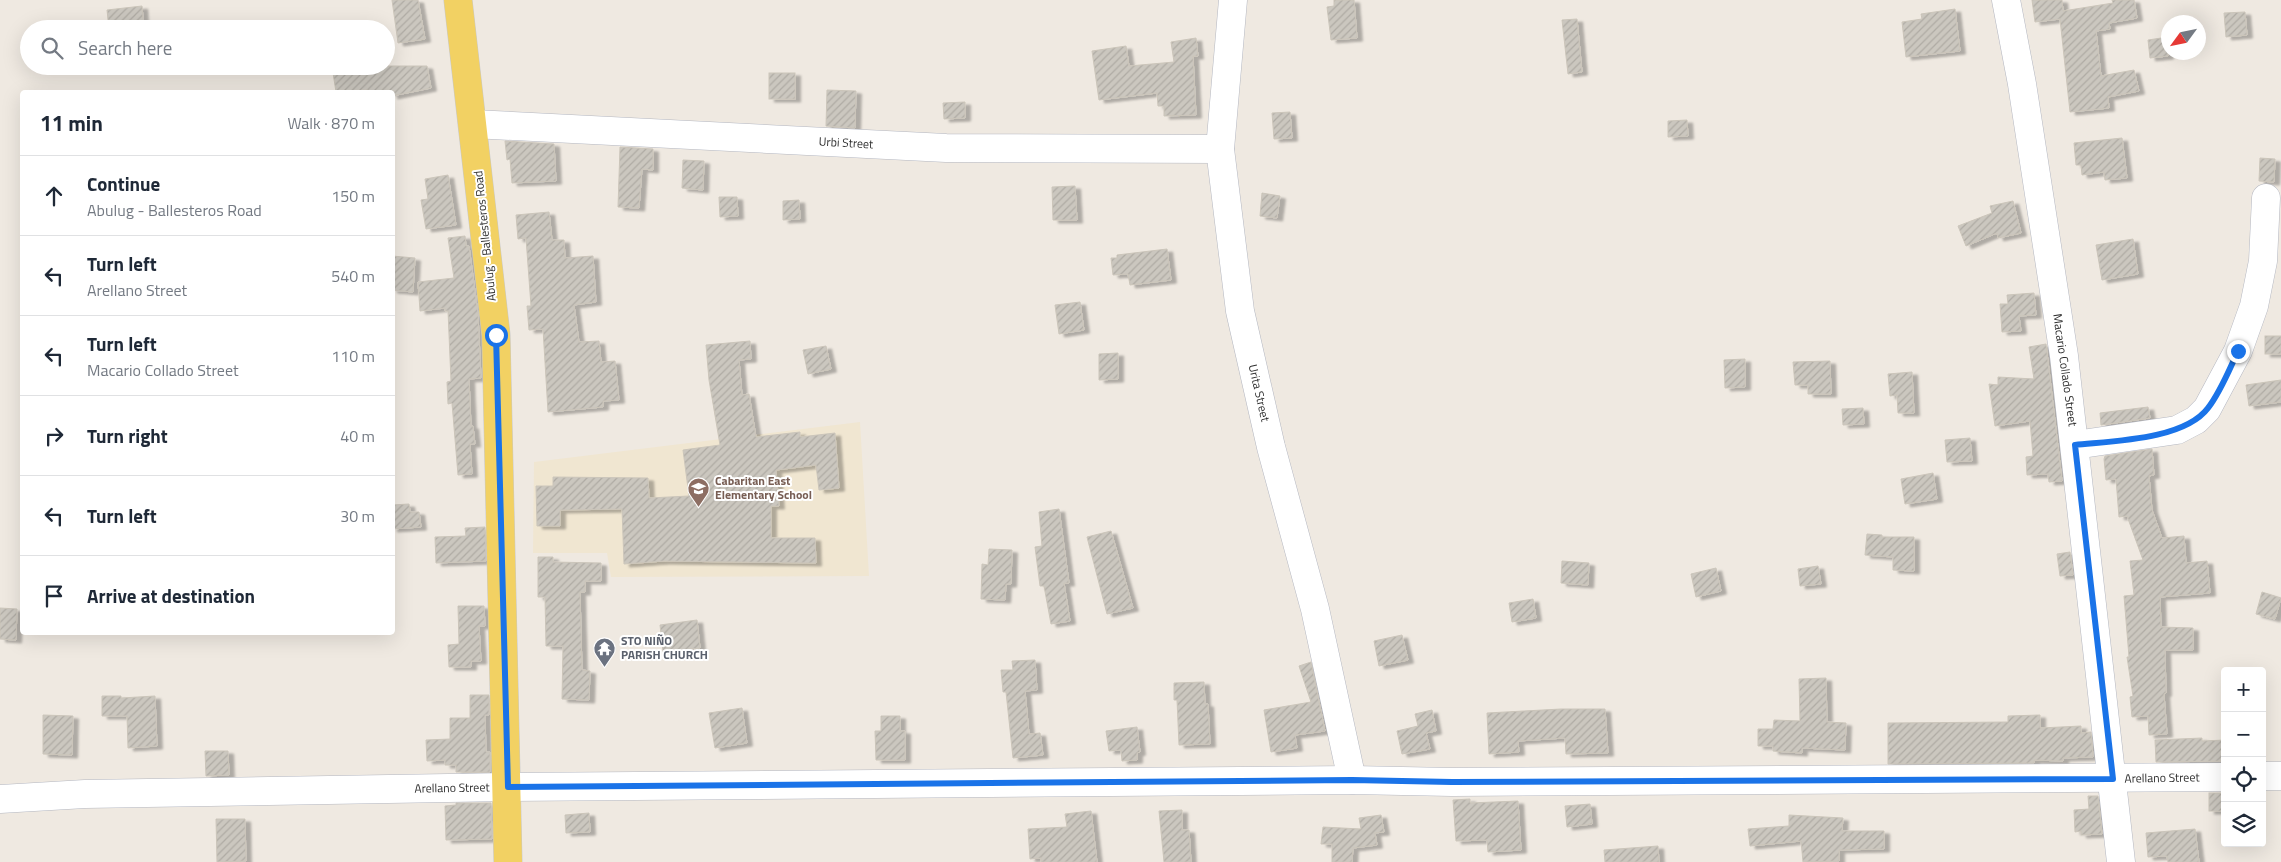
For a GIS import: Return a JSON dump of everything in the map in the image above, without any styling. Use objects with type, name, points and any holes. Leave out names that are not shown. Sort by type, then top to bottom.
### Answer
[{"type":"main road","name":"Abulug - Ballesteros Road","points":[[458,0],[496,335],[508,787],[508,862]]},
{"type":"street","name":"Urita Street","points":[[1234,0],[1220,149],[1240,311],[1271,447],[1315,610],[1352,780]]},
{"type":"street","name":"Macario Collado Street","points":[[2006,0],[2022,84],[2064,356],[2121,862]]},
{"type":"street","name":"Urbi Street","points":[[473,124],[946,148],[1220,149]]},
{"type":"street","points":[[2075,445],[2177,430],[2196,420],[2208,409],[2238,351],[2254,306],[2263,261],[2266,198]]},
{"type":"street","points":[[2266,776],[2281,776]]},
{"type":"street","name":"Arellano Street","points":[[0,799],[95,794],[508,787],[1352,780],[1452,782],[2221,777]]},
{"type":"shaded area","name":"Cabaritan East Elementary School","points":[[860,422],[869,576],[611,577],[607,553],[533,553],[534,462]]},
{"type":"building","points":[[392,0],[418,0],[425,39],[398,43]]},
{"type":"building","points":[[1334,0],[1354,0],[1357,38],[1331,40],[1327,7],[1334,6]]},
{"type":"building","points":[[2032,0],[2062,0],[2063,11],[2113,3],[2112,0],[2134,0],[2137,18],[2109,23],[2110,29],[2096,31],[2101,76],[2134,70],[2139,91],[2108,97],[2109,108],[2070,112],[2060,19],[2035,22]]},
{"type":"building","points":[[142,6],[143,20],[108,20],[107,10]]},
{"type":"building","points":[[1955,9],[1960,51],[1906,57],[1902,22],[1922,19],[1921,14]]},
{"type":"building","points":[[2245,12],[2247,35],[2226,37],[2224,13]]},
{"type":"building","points":[[1577,19],[1582,72],[1568,74],[1562,20]]},
{"type":"building","points":[[1196,38],[1198,56],[1193,56],[1196,115],[1164,116],[1164,106],[1158,106],[1157,93],[1099,100],[1092,51],[1126,46],[1129,66],[1174,62],[1171,42]]},
{"type":"building","points":[[2161,38],[2161,57],[2150,58],[2148,40]]},
{"type":"building","points":[[395,66],[427,66],[431,88],[395,95],[395,90],[336,90],[333,75],[395,75]]},
{"type":"building","points":[[769,73],[795,73],[795,99],[769,99]]},
{"type":"building","points":[[827,90],[856,91],[855,128],[826,126]]},
{"type":"building","points":[[965,102],[965,118],[944,119],[943,103]]},
{"type":"building","points":[[1290,112],[1292,138],[1274,139],[1272,113]]},
{"type":"building","points":[[1687,120],[1688,136],[1668,137],[1668,121]]},
{"type":"building","points":[[2122,138],[2127,178],[2105,180],[2104,172],[2082,175],[2081,165],[2076,165],[2074,143]]},
{"type":"building","points":[[505,141],[554,144],[556,181],[512,183],[510,159],[507,160]]},
{"type":"building","points":[[620,147],[653,149],[653,170],[642,169],[639,208],[618,207]]},
{"type":"building","points":[[2260,158],[2275,159],[2274,182],[2259,181]]},
{"type":"building","points":[[683,160],[704,161],[703,190],[682,188]]},
{"type":"building","points":[[448,175],[456,225],[426,229],[421,200],[428,199],[425,179]]},
{"type":"building","points":[[1075,186],[1077,220],[1053,220],[1052,187]]},
{"type":"building","points":[[1262,193],[1280,196],[1277,218],[1260,216]]},
{"type":"building","points":[[719,197],[737,197],[738,216],[720,217]]},
{"type":"building","points":[[799,200],[800,219],[783,220],[783,201]]},
{"type":"building","points":[[2013,201],[2021,233],[1998,238],[1997,233],[1966,246],[1958,226],[1992,213],[1990,206]]},
{"type":"building","points":[[549,212],[552,240],[564,240],[565,258],[593,256],[596,302],[574,305],[579,342],[599,341],[601,362],[615,361],[619,400],[603,401],[603,407],[548,412],[543,329],[529,330],[527,306],[531,306],[526,238],[518,239],[516,215]]},
{"type":"building","points":[[465,236],[466,246],[469,246],[478,314],[481,378],[469,379],[471,426],[473,426],[475,444],[470,444],[472,474],[458,475],[452,403],[448,404],[447,382],[451,381],[448,311],[445,311],[445,308],[420,311],[418,282],[454,278],[448,238]]},
{"type":"building","points":[[2133,239],[2138,274],[2102,280],[2096,245]]},
{"type":"building","points":[[1167,249],[1171,280],[1130,285],[1128,274],[1113,275],[1111,258],[1117,258],[1117,255]]},
{"type":"building","points":[[395,256],[415,258],[413,292],[395,290]]},
{"type":"building","points":[[2034,293],[2036,315],[2019,316],[2021,331],[2002,332],[2000,304],[2008,304],[2007,295]]},
{"type":"building","points":[[1080,302],[1084,330],[1059,334],[1055,305]]},
{"type":"building","points":[[2265,336],[2281,336],[2281,354],[2265,354]]},
{"type":"building","points":[[750,341],[751,359],[739,360],[742,395],[749,394],[756,437],[800,432],[800,437],[835,433],[839,488],[819,490],[816,465],[776,470],[779,506],[771,506],[771,538],[815,538],[816,563],[664,561],[624,564],[622,509],[560,510],[560,526],[537,526],[536,486],[553,486],[553,477],[648,478],[649,498],[689,496],[683,450],[720,445],[709,380],[706,345]]},
{"type":"building","points":[[2046,344],[2062,481],[2049,482],[2048,474],[2027,475],[2026,457],[2033,456],[2030,421],[1995,426],[1989,384],[1998,385],[1998,377],[2034,379],[2029,347]]},
{"type":"building","points":[[826,346],[831,369],[808,374],[803,350]]},
{"type":"building","points":[[1118,353],[1118,379],[1099,380],[1099,354]]},
{"type":"building","points":[[1745,359],[1745,387],[1725,388],[1724,360]]},
{"type":"building","points":[[1830,361],[1831,394],[1808,394],[1808,385],[1795,385],[1793,362]]},
{"type":"building","points":[[1912,372],[1914,413],[1898,413],[1897,395],[1890,396],[1888,374]]},
{"type":"building","points":[[2281,380],[2281,402],[2249,406],[2246,385]]},
{"type":"building","points":[[2148,407],[2150,418],[2101,425],[2100,413]]},
{"type":"building","points":[[1863,408],[1864,424],[1843,425],[1842,409]]},
{"type":"building","points":[[1970,438],[1972,461],[1947,462],[1945,440]]},
{"type":"building","points":[[2152,449],[2154,475],[2149,476],[2152,510],[2162,538],[2184,536],[2186,563],[2207,561],[2210,593],[2160,597],[2161,627],[2193,628],[2193,650],[2165,650],[2166,693],[2164,694],[2167,734],[2149,735],[2148,716],[2132,717],[2130,697],[2133,696],[2127,657],[2129,657],[2124,596],[2134,595],[2130,561],[2143,560],[2127,516],[2119,517],[2116,479],[2106,480],[2104,459],[2105,456]]},
{"type":"building","points":[[1933,473],[1937,499],[1905,504],[1901,479]]},
{"type":"building","points":[[409,504],[410,512],[419,512],[421,527],[395,529],[395,505]]},
{"type":"building","points":[[1059,509],[1069,583],[1064,583],[1070,621],[1051,624],[1044,586],[1040,586],[1035,547],[1042,546],[1039,512]]},
{"type":"building","points":[[485,527],[486,561],[436,563],[435,537],[466,536],[465,528]]},
{"type":"building","points":[[1111,531],[1133,608],[1107,614],[1087,537]]},
{"type":"building","points":[[1867,534],[1882,535],[1882,537],[1914,537],[1914,571],[1893,570],[1893,557],[1865,555]]},
{"type":"building","points":[[989,549],[1012,550],[1011,584],[1006,584],[1005,600],[981,599],[982,564],[988,565]]},
{"type":"building","points":[[2070,552],[2073,575],[2060,576],[2057,554]]},
{"type":"building","points":[[538,557],[553,557],[553,562],[601,563],[601,581],[585,581],[585,592],[580,592],[582,670],[590,671],[589,700],[562,699],[563,646],[546,646],[545,597],[538,597]]},
{"type":"building","points":[[1562,561],[1589,563],[1588,585],[1561,583]]},
{"type":"building","points":[[1818,566],[1821,584],[1800,586],[1798,569]]},
{"type":"building","points":[[1716,568],[1721,591],[1696,597],[1691,574]]},
{"type":"building","points":[[2262,592],[2281,598],[2275,619],[2256,614]]},
{"type":"building","points":[[1533,599],[1536,618],[1512,622],[1509,603]]},
{"type":"building","points":[[458,606],[484,606],[485,626],[479,626],[481,661],[471,661],[471,667],[449,667],[448,645],[459,644]]},
{"type":"building","points":[[0,608],[17,609],[16,640],[0,639]]},
{"type":"building","points":[[697,620],[700,648],[663,652],[660,625]]},
{"type":"building","points":[[1402,635],[1408,660],[1379,666],[1374,641]]},
{"type":"building","points":[[1035,660],[1037,690],[1025,691],[1029,734],[1040,733],[1043,755],[1013,758],[1006,692],[1003,692],[1001,670],[1013,670],[1012,661]]},
{"type":"building","points":[[1311,662],[1325,731],[1295,735],[1297,748],[1271,752],[1264,710],[1311,702],[1299,666]]},
{"type":"building","points":[[1826,678],[1827,722],[1846,723],[1845,750],[1802,748],[1802,753],[1773,751],[1773,746],[1758,746],[1758,729],[1773,729],[1774,720],[1800,721],[1799,679]]},
{"type":"building","points":[[1204,682],[1205,704],[1208,704],[1210,744],[1179,745],[1177,700],[1174,700],[1174,683]]},
{"type":"building","points":[[470,695],[489,695],[489,715],[485,715],[486,752],[490,752],[490,772],[456,772],[456,765],[445,765],[445,760],[427,761],[426,740],[450,739],[450,718],[470,718]]},
{"type":"building","points":[[102,696],[121,696],[121,698],[155,696],[157,746],[128,748],[127,716],[102,716]]},
{"type":"building","points":[[742,708],[747,743],[715,748],[709,713]]},
{"type":"building","points":[[1605,709],[1608,753],[1566,754],[1565,738],[1518,741],[1519,752],[1489,754],[1487,713]]},
{"type":"building","points":[[1432,710],[1436,731],[1426,733],[1430,749],[1402,754],[1397,731],[1418,726],[1415,714]]},
{"type":"building","points":[[43,715],[73,716],[72,755],[43,754]]},
{"type":"building","points":[[2040,715],[2040,728],[2081,726],[2081,733],[2091,732],[2093,757],[2063,758],[2063,761],[2034,760],[2034,763],[1888,764],[1888,723],[2008,722],[2008,716]]},
{"type":"building","points":[[881,716],[900,716],[900,731],[905,731],[905,760],[876,760],[875,731],[881,731]]},
{"type":"building","points":[[1137,727],[1140,752],[1137,753],[1137,760],[1122,761],[1121,750],[1109,751],[1106,731]]},
{"type":"building","points":[[2202,738],[2202,741],[2221,740],[2221,761],[2156,762],[2155,740]]},
{"type":"building","points":[[205,751],[228,751],[229,775],[206,776]]},
{"type":"building","points":[[2209,793],[2221,793],[2221,811],[2209,811]]},
{"type":"building","points":[[2088,796],[2098,796],[2102,834],[2081,835],[2081,831],[2075,832],[2074,810],[2089,809]]},
{"type":"building","points":[[1470,799],[1470,803],[1518,801],[1521,850],[1488,852],[1487,840],[1456,841],[1453,800]]},
{"type":"building","points":[[456,803],[491,803],[492,839],[446,840],[445,806],[456,805]]},
{"type":"building","points":[[1590,804],[1592,824],[1567,827],[1565,806]]},
{"type":"building","points":[[1182,810],[1182,830],[1189,830],[1191,862],[1164,862],[1159,811]]},
{"type":"building","points":[[1091,811],[1097,862],[1041,862],[1041,858],[1030,859],[1028,829],[1067,827],[1065,814]]},
{"type":"building","points":[[589,813],[590,832],[566,833],[565,815]]},
{"type":"building","points":[[1381,815],[1384,832],[1375,833],[1377,845],[1353,848],[1352,862],[1332,862],[1332,844],[1321,844],[1323,827],[1361,829],[1359,818]]},
{"type":"building","points":[[1789,815],[1843,818],[1842,831],[1884,831],[1884,849],[1839,850],[1839,861],[1803,862],[1801,841],[1750,846],[1748,829],[1789,826]]},
{"type":"building","points":[[216,819],[245,819],[246,861],[217,862]]},
{"type":"building","points":[[2195,829],[2199,862],[2168,862],[2167,856],[2148,857],[2146,833]]},
{"type":"building","points":[[1658,846],[1659,862],[1605,862],[1604,850]]},
{"type":"place","name":"Cabaritan East Elementary School","points":[[699,507]]},
{"type":"place","name":"STO NIÑO PARISH CHURCH","points":[[605,667]]},
{"type":"route","points":[[496,335],[504,705],[508,787],[602,788],[1352,780],[1452,782],[2113,779],[2075,445],[2177,430],[2196,420],[2208,409],[2238,351]]}]
